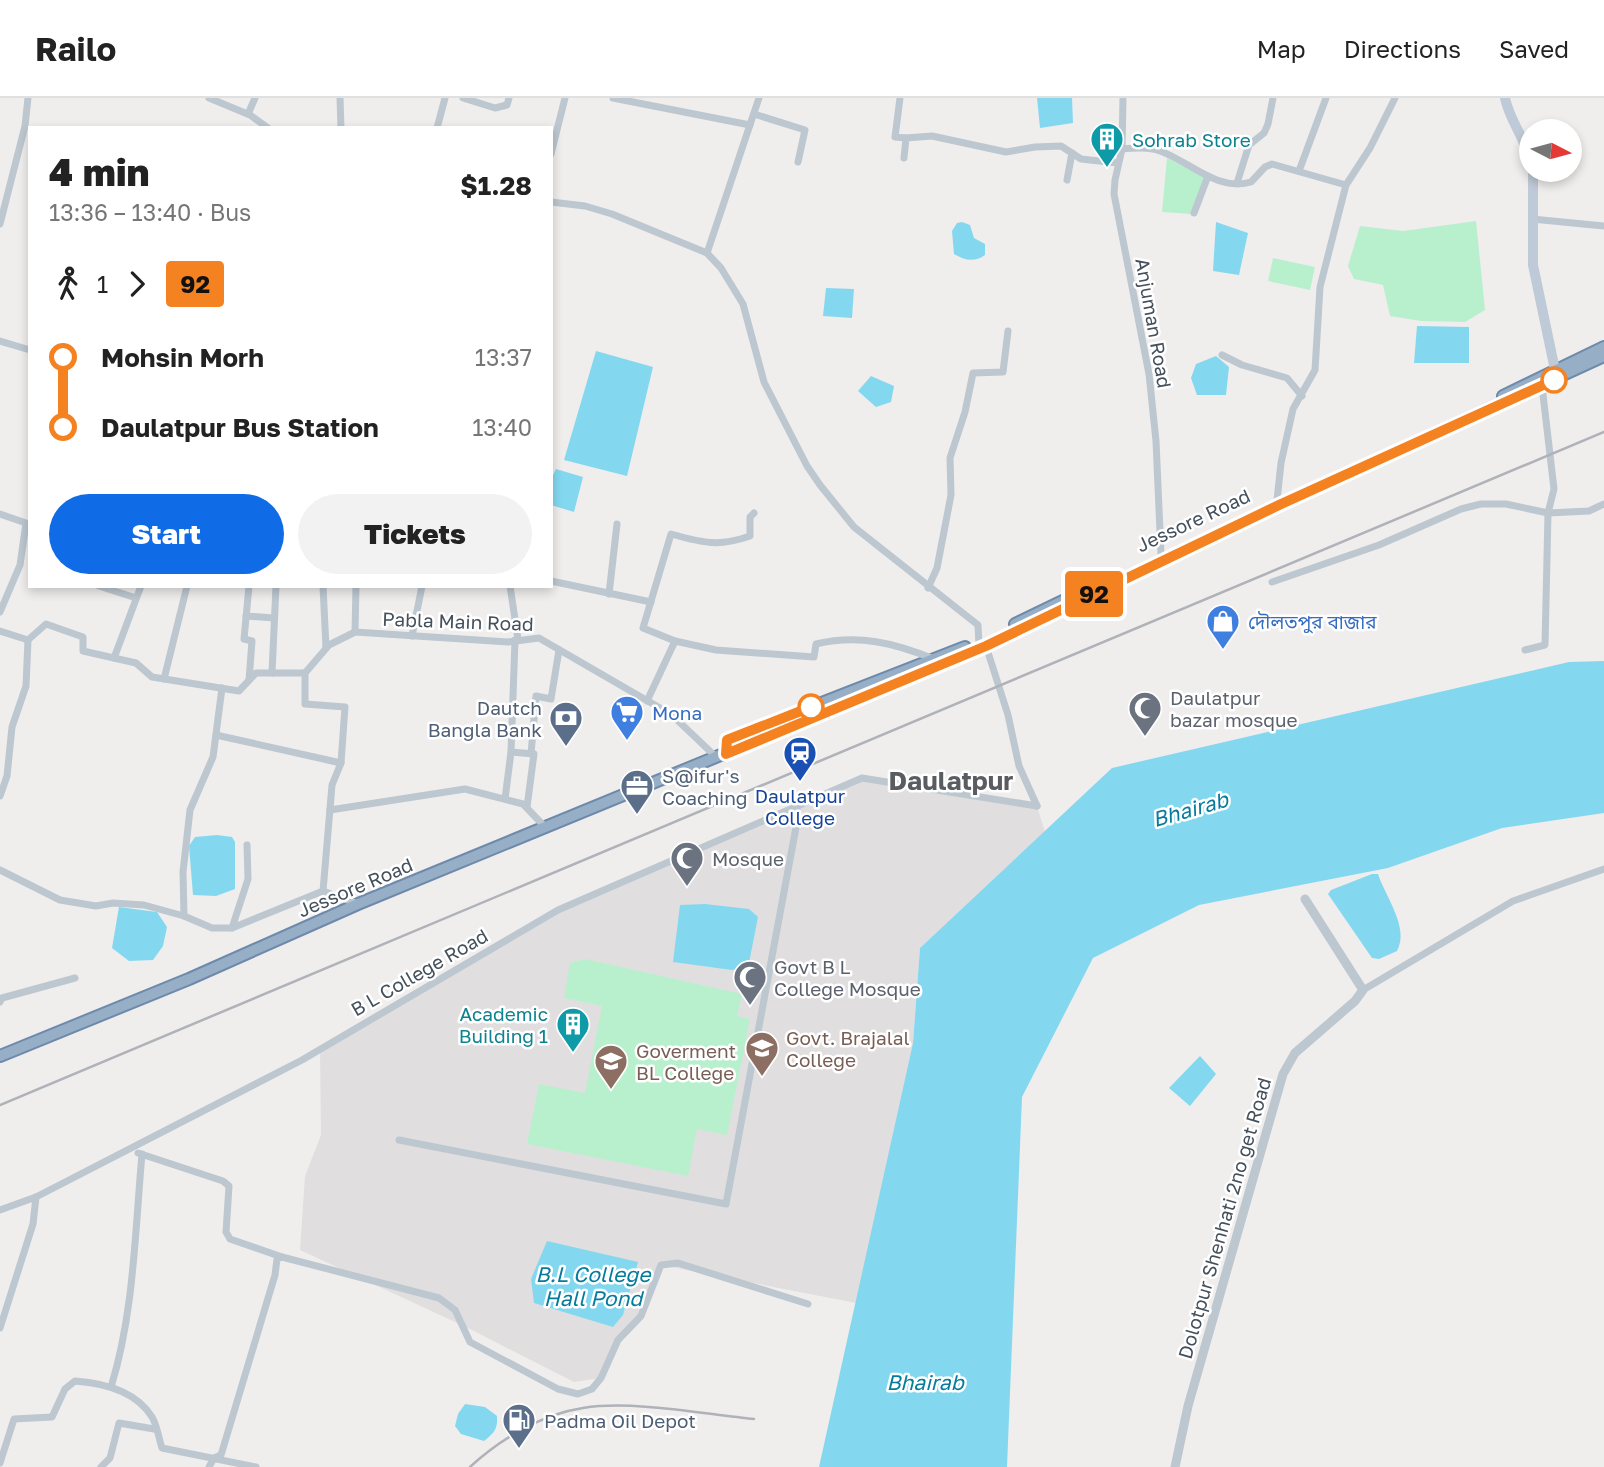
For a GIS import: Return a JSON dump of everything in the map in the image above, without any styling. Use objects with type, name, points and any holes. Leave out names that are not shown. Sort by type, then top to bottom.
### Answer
[{"type":"highway","name":"Jessore Road","points":[[720,755],[727,740],[934,659],[982,644],[1161,554],[1604,346]]},
{"type":"highway","name":"Jessore Road","points":[[0,1056],[189,979],[358,904],[982,644],[1604,356]]},
{"type":"main road","points":[[1505,98],[1508,111],[1519,129]]},
{"type":"main road","points":[[1533,182],[1533,265],[1556,369]]},
{"type":"street","points":[[0,224],[2,204],[28,127],[28,98]]},
{"type":"street","points":[[209,98],[248,114],[265,126]]},
{"type":"street","points":[[248,114],[255,98]]},
{"type":"street","points":[[340,98],[341,126]]},
{"type":"street","points":[[437,126],[444,98]]},
{"type":"street","points":[[463,98],[495,108],[507,105],[509,98]]},
{"type":"street","points":[[553,146],[565,98]]},
{"type":"street","points":[[613,98],[750,125]]},
{"type":"street","points":[[707,253],[759,98]]},
{"type":"street","points":[[900,98],[895,137],[932,136],[1006,152],[1061,146],[1081,159],[1118,163]]},
{"type":"street","name":"Anjuman Road","points":[[1123,98],[1122,149],[1114,194],[1149,374],[1156,441],[1161,554]]},
{"type":"street","points":[[1237,183],[1249,145],[1264,133],[1268,124],[1273,98]]},
{"type":"street","points":[[1299,171],[1326,98]]},
{"type":"street","points":[[1277,500],[1281,463],[1293,409],[1303,396],[1315,370],[1320,287],[1346,185],[1370,148],[1395,98]]},
{"type":"street","points":[[754,114],[805,130],[798,162]]},
{"type":"street","points":[[904,158],[906,138]]},
{"type":"street","points":[[1122,149],[1147,148],[1208,176],[1237,183],[1251,183],[1265,167],[1272,164],[1346,185]]},
{"type":"street","points":[[1067,180],[1072,153]]},
{"type":"street","points":[[1194,213],[1208,176]]},
{"type":"street","points":[[553,202],[585,206],[612,214],[707,253],[721,268],[743,304],[764,382],[807,466],[854,527],[978,625],[982,644]]},
{"type":"street","points":[[1532,219],[1604,226]]},
{"type":"street","points":[[928,588],[937,568],[951,495],[950,457],[965,412],[972,373],[1003,372],[1008,331]]},
{"type":"street","points":[[0,341],[28,349]]},
{"type":"street","points":[[1222,355],[1242,365],[1287,378],[1303,396]]},
{"type":"street","points":[[1525,650],[1545,645],[1548,513],[1553,489],[1542,386]]},
{"type":"street","points":[[1272,582],[1379,545],[1461,509],[1481,504],[1506,504],[1548,513],[1589,511],[1604,504]]},
{"type":"street","points":[[754,513],[750,517],[750,536],[725,545],[698,542],[671,534],[643,628],[675,641],[716,650],[814,657],[816,644],[834,640],[860,640],[896,643],[934,659]]},
{"type":"street","points":[[0,514],[28,523],[20,565],[0,612]]},
{"type":"street","points":[[609,594],[617,524]]},
{"type":"street","points":[[553,581],[651,602]]},
{"type":"street","points":[[105,588],[136,598]]},
{"type":"street","points":[[114,658],[140,588]]},
{"type":"street","points":[[164,679],[187,588]]},
{"type":"street","points":[[249,588],[244,639],[253,641],[249,681]]},
{"type":"street","points":[[272,673],[276,588]]},
{"type":"street","points":[[323,588],[326,648]]},
{"type":"street","points":[[355,632],[356,588]]},
{"type":"street","points":[[412,636],[422,588]]},
{"type":"street","points":[[505,799],[511,752],[517,639],[510,588]]},
{"type":"street","points":[[246,616],[274,618]]},
{"type":"street","points":[[0,796],[7,776],[12,727],[26,685],[28,640],[46,624],[83,637],[83,651],[136,663],[152,677],[239,691],[256,673],[305,673],[305,704],[345,707],[341,763],[332,785],[323,891]]},
{"type":"street","points":[[0,631],[28,640]]},
{"type":"street","name":"Pabla Main Road","points":[[305,673],[326,648],[355,632],[508,642],[539,638],[672,715],[720,755]]},
{"type":"street","points":[[647,701],[675,641]]},
{"type":"street","name":"B L College Road","points":[[0,1210],[36,1197],[302,1060],[558,909],[862,778],[1037,806],[1019,766],[1008,715],[982,644]]},
{"type":"street","points":[[531,754],[536,696],[551,699],[559,650]]},
{"type":"street","points":[[184,916],[183,872],[190,810],[213,757],[222,688]]},
{"type":"street","points":[[216,735],[341,763]]},
{"type":"street","points":[[0,747],[10,750]]},
{"type":"street","points":[[511,752],[534,754],[527,807]]},
{"type":"street","points":[[330,810],[465,789],[527,807],[545,827]]},
{"type":"street","points":[[399,1140],[726,1204],[797,822],[797,808]]},
{"type":"street","points":[[232,928],[248,879],[247,845]]},
{"type":"street","points":[[1306,899],[1363,990],[1513,901],[1604,869]]},
{"type":"street","points":[[0,870],[60,900],[96,906],[113,903],[144,905],[184,916],[212,928],[232,928],[323,891],[358,904]]},
{"type":"street","points":[[1,999],[75,978]]},
{"type":"street","name":"Dolotpur Shenhati 2no get Road","points":[[1175,1467],[1192,1393],[1283,1074],[1295,1053],[1355,1001],[1363,990]]},
{"type":"street","points":[[127,1150],[223,1181],[229,1186],[226,1232],[230,1238],[282,1257],[439,1298],[455,1310],[470,1342],[558,1389],[578,1394],[592,1389],[597,1383],[618,1340],[641,1316],[661,1265],[677,1263],[808,1304]]},
{"type":"street","points":[[111,1387],[121,1354],[128,1310],[142,1154]]},
{"type":"street","points":[[0,1328],[33,1224],[36,1197]]},
{"type":"street","points":[[209,1467],[214,1458],[221,1455],[275,1275],[277,1259],[282,1257]]},
{"type":"street","points":[[0,1463],[14,1419],[52,1417],[65,1389],[75,1381],[111,1387],[127,1393],[153,1418],[162,1448],[256,1467]]},
{"type":"street","points":[[101,1467],[110,1458],[119,1423],[155,1429]]},
{"type":"shaded area","name":"Goverment BL College","points":[[862,778],[1037,806],[1045,832],[920,948],[913,1043],[856,1303],[661,1265],[641,1316],[618,1340],[601,1378],[574,1382],[468,1328],[300,1250],[305,1176],[321,1135],[320,1047],[539,921]]},
{"type":"green space","points":[[1167,158],[1206,178],[1192,214],[1162,212]]},
{"type":"green space","points":[[1476,221],[1485,310],[1465,322],[1421,321],[1390,316],[1383,285],[1354,279],[1348,266],[1360,226],[1403,231]]},
{"type":"green space","points":[[1273,258],[1315,267],[1310,290],[1268,281]]},
{"type":"green space","points":[[585,959],[742,994],[737,1016],[750,1019],[727,1135],[697,1129],[688,1176],[527,1144],[539,1084],[585,1093],[602,1006],[564,998],[570,963]]},
{"type":"water","points":[[1037,98],[1072,98],[1073,123],[1040,128]]},
{"type":"water","points":[[1216,222],[1248,233],[1239,275],[1213,271]]},
{"type":"water","points":[[957,223],[970,225],[974,238],[985,244],[985,255],[981,258],[969,260],[954,254],[952,231]]},
{"type":"water","points":[[826,288],[854,289],[852,318],[823,316]]},
{"type":"water","points":[[1417,326],[1469,327],[1469,363],[1414,363]]},
{"type":"water","points":[[596,351],[653,367],[627,476],[564,460]]},
{"type":"water","points":[[1216,356],[1229,367],[1226,395],[1197,395],[1191,378],[1196,364]]},
{"type":"water","points":[[871,376],[894,386],[891,402],[876,407],[858,391]]},
{"type":"water","points":[[556,469],[583,477],[574,512],[553,506],[553,475]]},
{"type":"water","name":"Bhairab","points":[[1604,661],[1604,813],[1502,828],[1388,868],[1199,905],[1093,958],[1022,1097],[1007,1467],[819,1467],[913,1043],[920,948],[1112,768],[1569,662]]},
{"type":"water","points":[[195,837],[232,837],[235,842],[235,889],[216,896],[193,895],[189,846]]},
{"type":"water","points":[[1378,874],[1399,922],[1400,932],[1397,951],[1379,959],[1372,958],[1328,894],[1331,890]]},
{"type":"water","points":[[705,904],[749,909],[758,917],[748,968],[732,970],[673,962],[680,905]]},
{"type":"water","points":[[119,907],[157,912],[167,927],[163,946],[153,960],[129,961],[112,948]]},
{"type":"water","points":[[1200,1056],[1216,1074],[1190,1106],[1169,1088]]},
{"type":"water","name":"B.L College Hall Pond","points":[[547,1241],[638,1262],[623,1315],[613,1327],[534,1303],[531,1279]]},
{"type":"water","points":[[465,1404],[485,1407],[497,1416],[495,1430],[484,1441],[461,1434],[455,1426],[458,1414]]},
{"type":"railway","points":[[0,1105],[1604,432]]},
{"type":"railway","points":[[470,1467],[522,1429],[552,1416],[583,1408],[646,1407],[754,1419]]},
{"type":"bus line","name":"92","points":[[811,707],[727,740],[726,754],[986,646],[1279,505],[1554,380]]},
{"type":"place","name":"Sohrab Store","points":[[1107,169]]},
{"type":"place","name":"দৌলতপুর বাজার","points":[[1223,651]]},
{"type":"place","name":"Daulatpur bazar mosque","points":[[1145,738]]},
{"type":"place","name":"Mona","points":[[627,742]]},
{"type":"place","name":"Dautch Bangla Bank","points":[[566,748]]},
{"type":"place","name":"Daulatpur College","points":[[800,783]]},
{"type":"place","name":"S@ifur's Coaching","points":[[637,816]]},
{"type":"place","name":"Mosque","points":[[687,888]]},
{"type":"place","name":"Govt B L College Mosque","points":[[750,1007]]},
{"type":"place","name":"Academic Building 1","points":[[573,1054]]},
{"type":"place","name":"Govt. Brajalal College","points":[[762,1078]]},
{"type":"place","name":"Goverment BL College","points":[[611,1091]]},
{"type":"place","name":"Padma Oil Depot","points":[[519,1450]]},
{"type":"district","name":"Daulatpur","points":[[951,780]]}]
